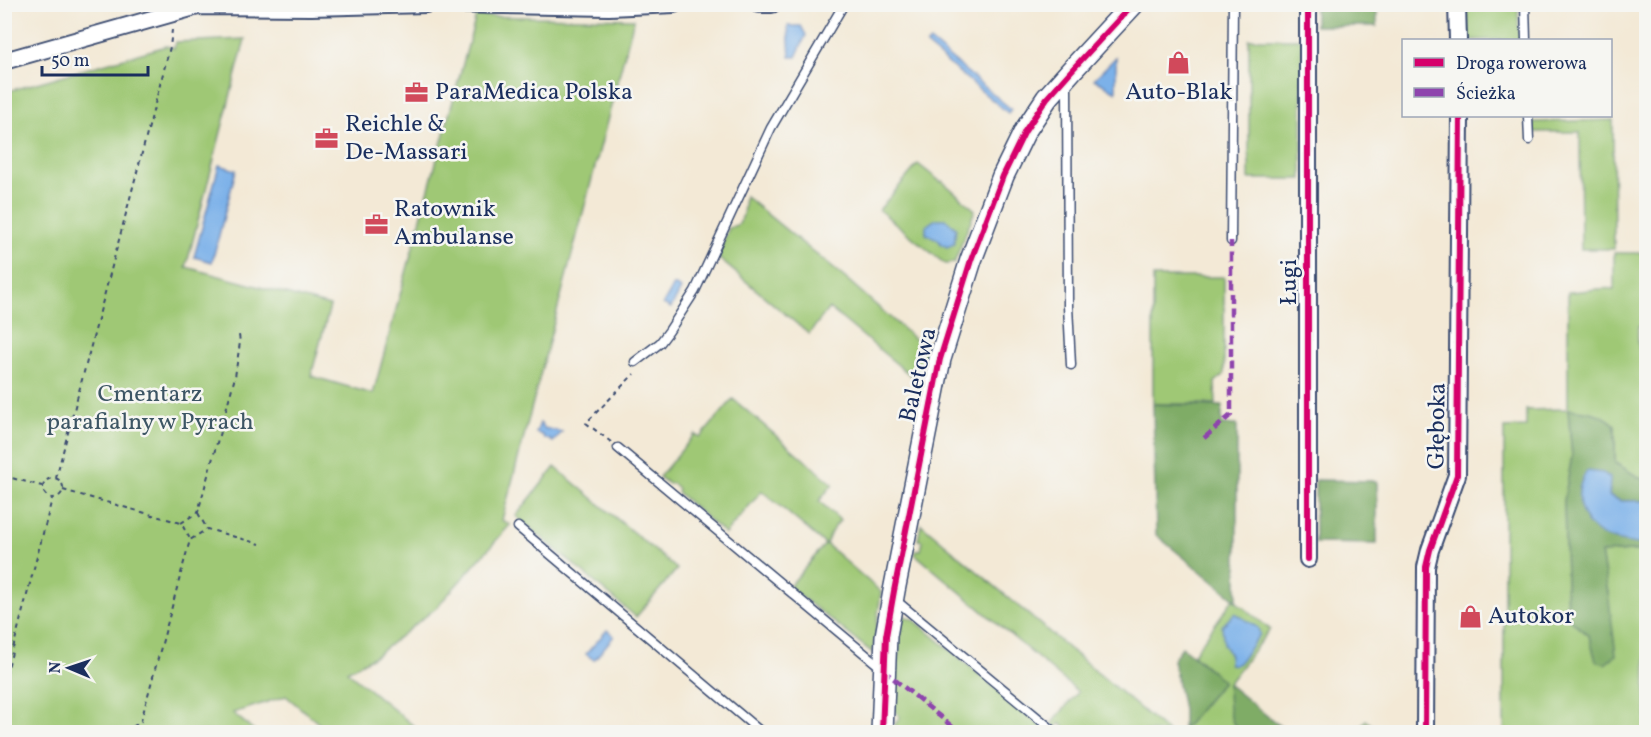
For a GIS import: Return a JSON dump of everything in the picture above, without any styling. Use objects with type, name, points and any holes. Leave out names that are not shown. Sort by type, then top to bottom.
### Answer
[{"type":"street","points":[[4,61],[198,6],[311,7],[426,4]]},
{"type":"street","points":[[448,4],[609,7],[674,4]]},
{"type":"street","points":[[759,4],[772,4]]},
{"type":"street","name":"Baletowa","points":[[882,732],[886,636],[926,421],[940,359],[957,301],[989,210],[1012,154],[1035,115],[1067,75],[1133,4]]},
{"type":"street","name":"Ługi","points":[[1308,4],[1308,559]]},
{"type":"street","points":[[1457,4],[1458,39]]},
{"type":"street","name":"Głęboka","points":[[1425,732],[1426,567],[1457,475],[1460,117]]},
{"type":"lane","points":[[635,362],[660,343],[695,291],[771,128],[844,4]]},
{"type":"lane","points":[[1232,241],[1233,4]]},
{"type":"lane","points":[[1525,4],[1526,39]]},
{"type":"lane","points":[[1067,75],[1068,306],[1071,366]]},
{"type":"lane","points":[[1528,117],[1529,140]]},
{"type":"lane","points":[[618,448],[884,670]]},
{"type":"lane","points":[[518,527],[761,732]]},
{"type":"lane","points":[[893,597],[1054,732]]},
{"type":"path","points":[[56,478],[170,47],[173,26],[171,12]]},
{"type":"path","points":[[239,335],[239,355],[235,377],[198,512],[207,529],[260,544]]},
{"type":"path","points":[[618,448],[586,423],[648,360],[643,356]]},
{"type":"path","points":[[4,476],[42,486]]},
{"type":"path","points":[[42,486],[48,479],[56,478],[60,481],[63,490]]},
{"type":"path","points":[[42,486],[44,494],[52,499],[57,498],[63,490]]},
{"type":"path","points":[[63,490],[181,522],[198,512]]},
{"type":"path","points":[[4,683],[52,499]]},
{"type":"path","points":[[126,732],[141,721],[190,540],[181,522]]},
{"type":"path","points":[[190,540],[207,529]]},
{"type":"green space","points":[[1315,5],[1377,5],[1377,26],[1315,26]]},
{"type":"green space","points":[[1462,5],[1518,5],[1519,39],[1462,39]]},
{"type":"green space","name":"Cmentarz parafialny w Pyrach","points":[[476,16],[634,19],[502,520],[510,525],[436,608],[375,656],[347,671],[421,732],[329,732],[286,696],[233,713],[256,732],[5,732],[5,92],[166,46],[174,48],[175,42],[245,39],[186,267],[330,306],[311,376],[373,394]]},
{"type":"green space","points":[[1249,39],[1302,39],[1302,179],[1249,179]]},
{"type":"green space","points":[[1613,120],[1614,249],[1581,249],[1580,132],[1534,132],[1533,122]]},
{"type":"green space","points":[[918,164],[942,181],[975,210],[954,263],[945,264],[879,210]]},
{"type":"green space","points":[[745,196],[850,282],[928,351],[921,384],[829,308],[809,334],[717,257],[729,228],[739,224],[743,215]]},
{"type":"green space","points":[[1614,253],[1646,253],[1646,326],[1638,326],[1638,335],[1639,348],[1646,358],[1646,481],[1615,463],[1615,425],[1593,413],[1568,410],[1572,456],[1564,501],[1567,617],[1589,636],[1608,593],[1601,553],[1646,550],[1646,732],[1504,732],[1504,428],[1526,427],[1526,410],[1568,409],[1568,292],[1614,289]]},
{"type":"green space","points":[[1153,277],[1224,277],[1224,375],[1215,382],[1216,404],[1153,404]]},
{"type":"green space","points":[[733,399],[833,484],[819,501],[840,520],[826,544],[881,592],[873,653],[789,587],[825,544],[762,491],[725,534],[677,492],[678,489],[672,483],[669,484],[659,477],[695,434],[700,438]]},
{"type":"green space","points":[[1153,404],[1222,406],[1222,425],[1237,425],[1237,601],[1156,535]]},
{"type":"green space","points":[[1568,409],[1599,415],[1615,425],[1615,463],[1646,481],[1646,501],[1621,501],[1609,496],[1604,535],[1646,544],[1646,550],[1601,553],[1616,655],[1605,664],[1596,661],[1589,636],[1567,617],[1564,501],[1572,456]]},
{"type":"green space","points":[[555,467],[677,569],[636,617],[516,516]]},
{"type":"green space","points":[[1315,480],[1377,481],[1377,544],[1315,543]]},
{"type":"green space","points":[[921,524],[1168,732],[1070,732],[1060,723],[1056,728],[1052,723],[1078,692],[915,554],[916,550],[921,550],[923,541],[918,540]]},
{"type":"green space","points":[[1233,599],[1270,629],[1228,684],[1238,730],[1242,732],[1181,732],[1223,681],[1193,655]]},
{"type":"green space","points":[[903,616],[913,619],[1048,732],[894,732],[894,726],[900,717],[895,711],[895,684]]},
{"type":"green space","points":[[1182,647],[1223,681],[1183,730],[1183,709],[1173,660]]},
{"type":"green space","points":[[1228,684],[1287,732],[1242,732],[1237,728],[1229,711]]},
{"type":"green space","points":[[1366,720],[1380,732],[1355,732]]},
{"type":"water","points":[[788,26],[801,26],[806,35],[796,57],[790,57]]},
{"type":"water","points":[[930,41],[1011,109],[1008,113],[926,45]]},
{"type":"water","points":[[1116,57],[1116,92],[1094,79]]},
{"type":"water","points":[[219,165],[236,170],[212,262],[194,257]]},
{"type":"water","points":[[936,219],[945,219],[956,228],[954,244],[947,247],[938,239],[926,234],[926,226]]},
{"type":"water","points":[[674,285],[681,289],[671,308],[663,304]]},
{"type":"water","points":[[540,423],[544,428],[562,432],[553,442],[544,439],[543,435],[536,433]]},
{"type":"water","points":[[1587,471],[1603,473],[1610,478],[1609,496],[1621,501],[1646,501],[1646,544],[1608,538],[1589,524],[1580,507],[1579,498],[1582,480]]},
{"type":"water","points":[[1235,613],[1258,628],[1260,634],[1239,663],[1233,666],[1229,664],[1230,655],[1224,645],[1222,626]]},
{"type":"water","points":[[607,630],[614,636],[594,660],[586,654]]},
{"type":"marked path","points":[[1204,438],[1231,415],[1231,241]]},
{"type":"marked path","points":[[883,670],[959,732]]},
{"type":"cycle path","points":[[882,732],[886,636],[894,591],[940,359],[971,260],[1003,176],[1025,131],[1047,98],[1133,4]]},
{"type":"cycle path","points":[[1308,4],[1308,559]]},
{"type":"cycle path","points":[[1425,732],[1426,567],[1457,475],[1460,117]]},
{"type":"place","name":"Auto-Blak","points":[[1179,63]]},
{"type":"place","name":"ParaMedica Polska","points":[[417,93]]},
{"type":"place","name":"Reichle & De-Massari","points":[[327,139]]},
{"type":"place","name":"Ratownik Ambulanse","points":[[376,224]]},
{"type":"place","name":"Autokor","points":[[1470,617]]}]
